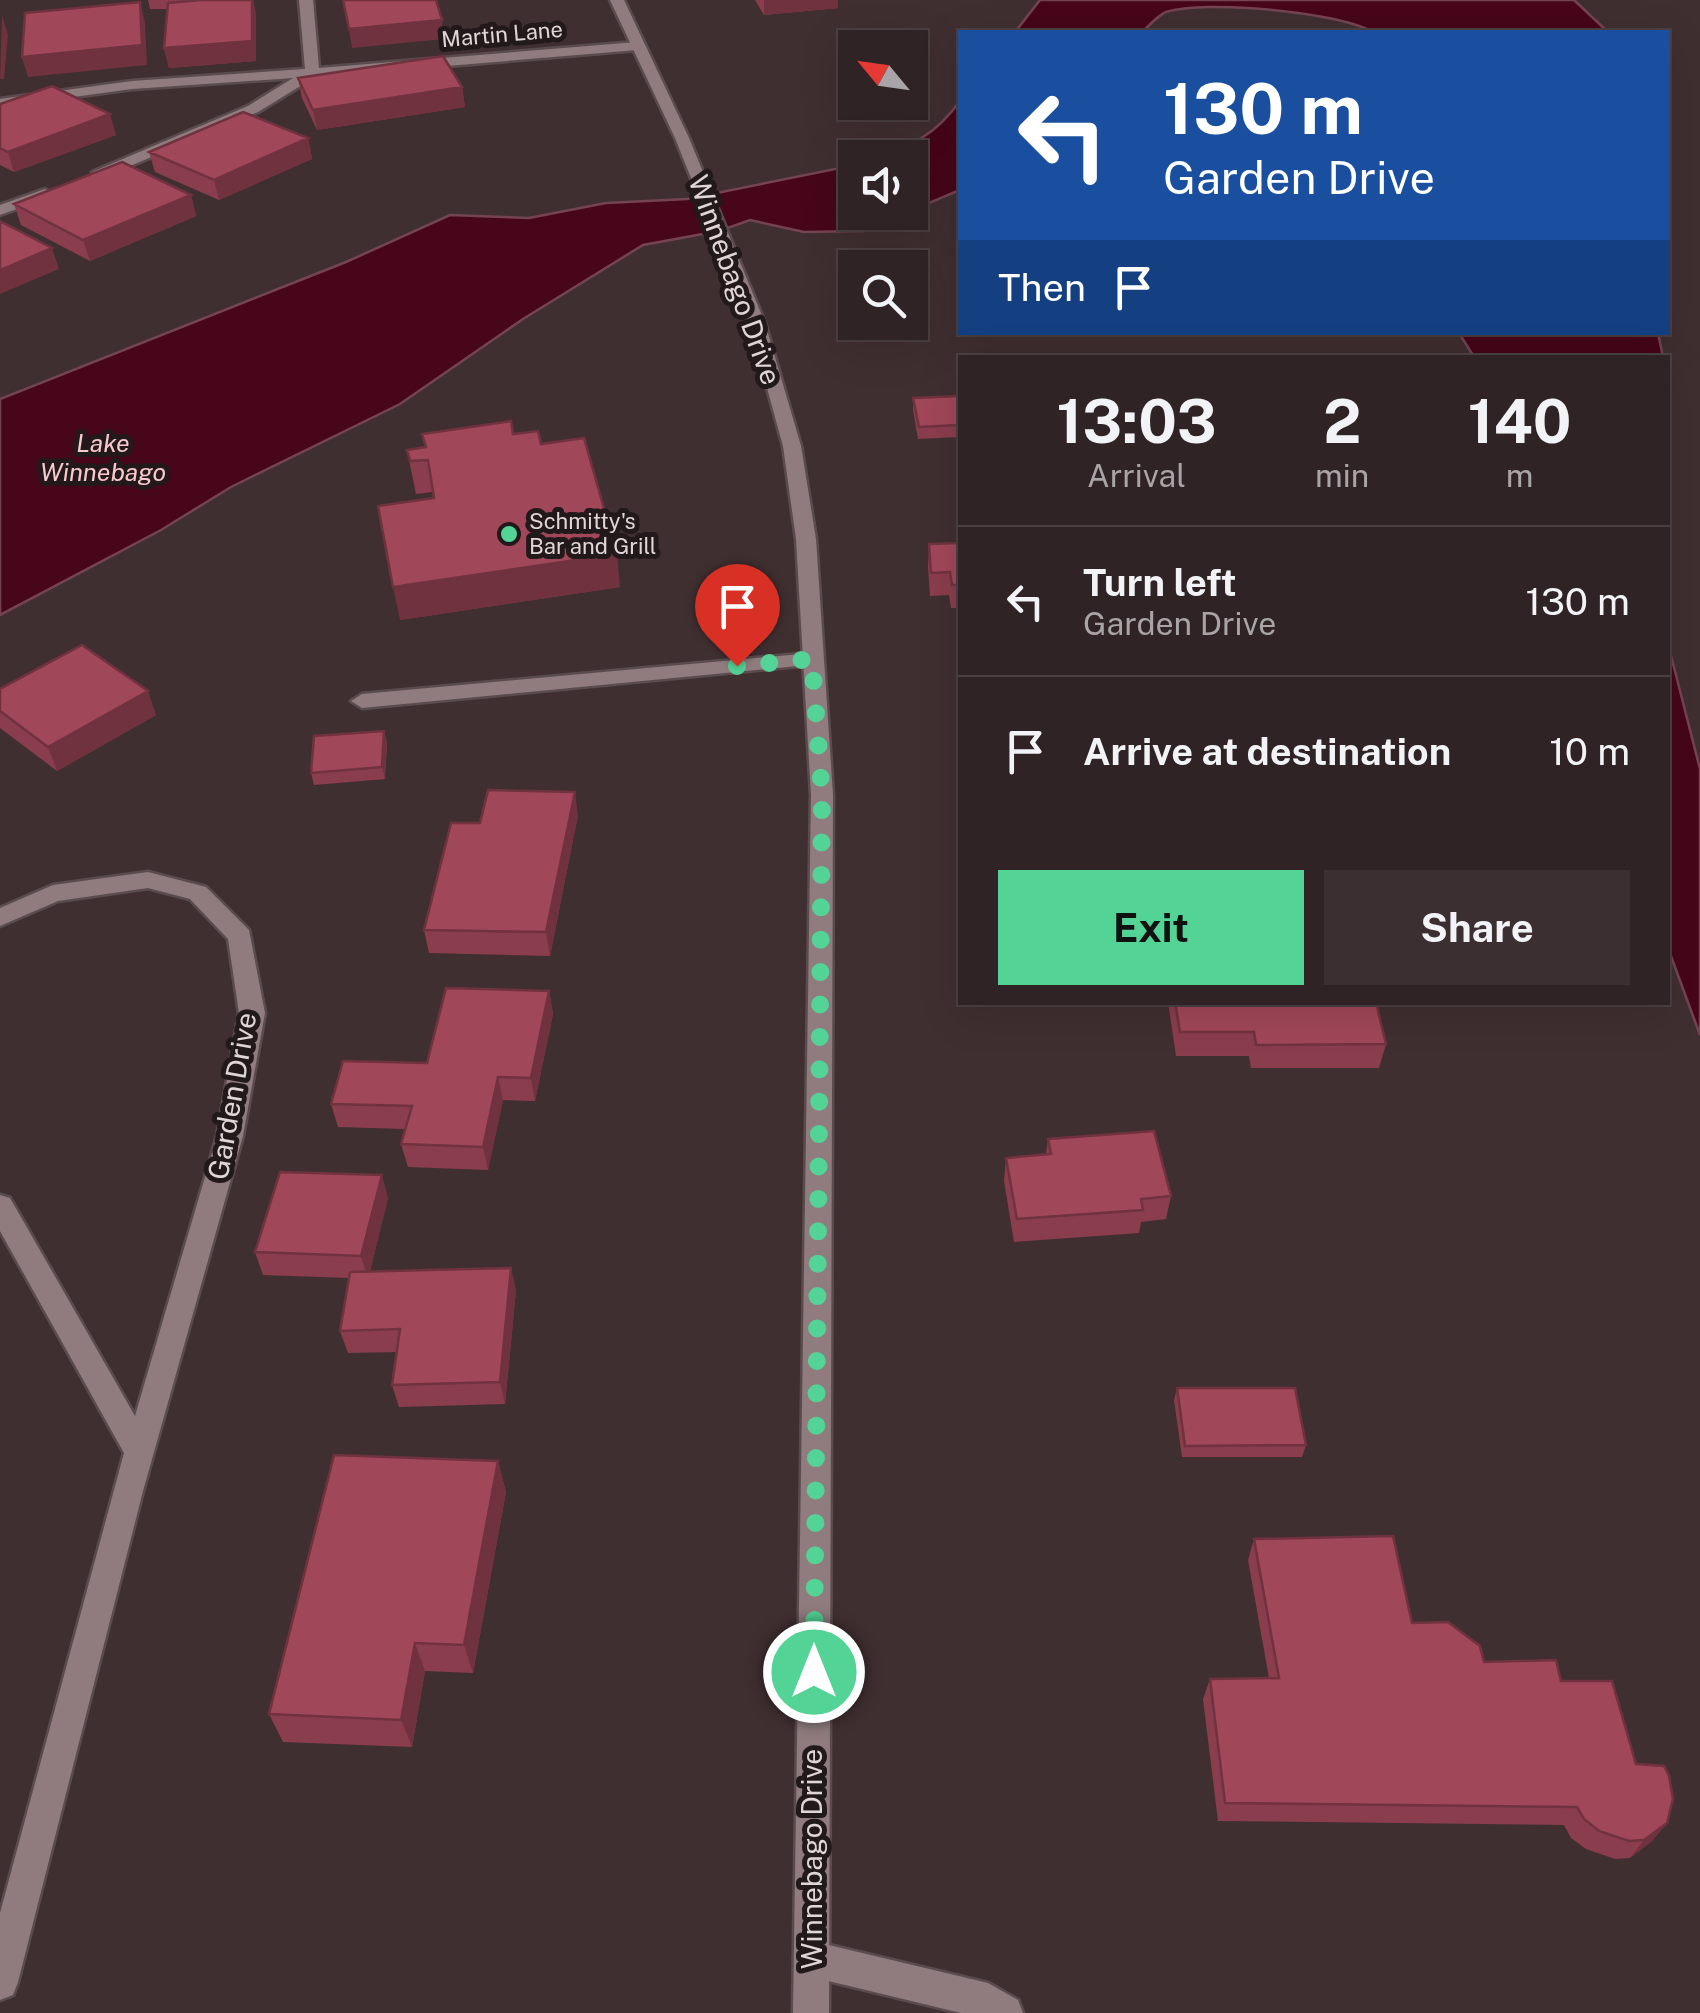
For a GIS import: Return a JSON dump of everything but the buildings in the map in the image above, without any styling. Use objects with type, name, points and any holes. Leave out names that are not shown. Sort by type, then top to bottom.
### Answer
[{"type":"street","points":[[306,0],[312,73]]},
{"type":"street","name":"Winnebago Drive","points":[[616,0],[682,138],[757,323],[792,446],[806,539],[822,796],[812,2013]]},
{"type":"street","name":"Martin Lane","points":[[0,103],[132,86],[637,46]]},
{"type":"street","name":"Martin Lane","points":[[87,178],[253,109],[312,73]]},
{"type":"street","points":[[0,210],[70,185]]},
{"type":"street","points":[[362,701],[812,659]]},
{"type":"street","name":"Garden Drive","points":[[0,918],[53,893],[148,880],[198,894],[240,936],[252,1013],[230,1136],[140,1453],[0,1982]]},
{"type":"street","points":[[0,1206],[140,1453]]},
{"type":"street","points":[[812,1958],[988,2001],[1005,2013]]},
{"type":"water","points":[[1040,0],[1574,0],[1606,30],[1368,30],[1301,13],[1210,7],[1166,12],[1144,30],[1017,30]]},
{"type":"water","points":[[958,103],[958,191],[928,203],[928,140],[917,140]]},
{"type":"water","name":"Lake Winnebago","points":[[838,168],[838,230],[866,230],[804,232],[750,220],[719,231],[643,245],[523,319],[400,404],[231,487],[161,530],[0,615],[0,399],[346,262],[450,215],[529,218],[606,203],[687,199]]},
{"type":"water","points":[[1460,335],[1658,335],[1663,355],[1473,355]]},
{"type":"water","points":[[1670,652],[1700,769],[1700,1035],[1670,953]]},
{"type":"place","name":"Schmitty's Bar and Grill","points":[[509,534]]},
{"type":"route","points":[[737,666],[812,659],[815,693],[822,796],[814,1672]]}]
